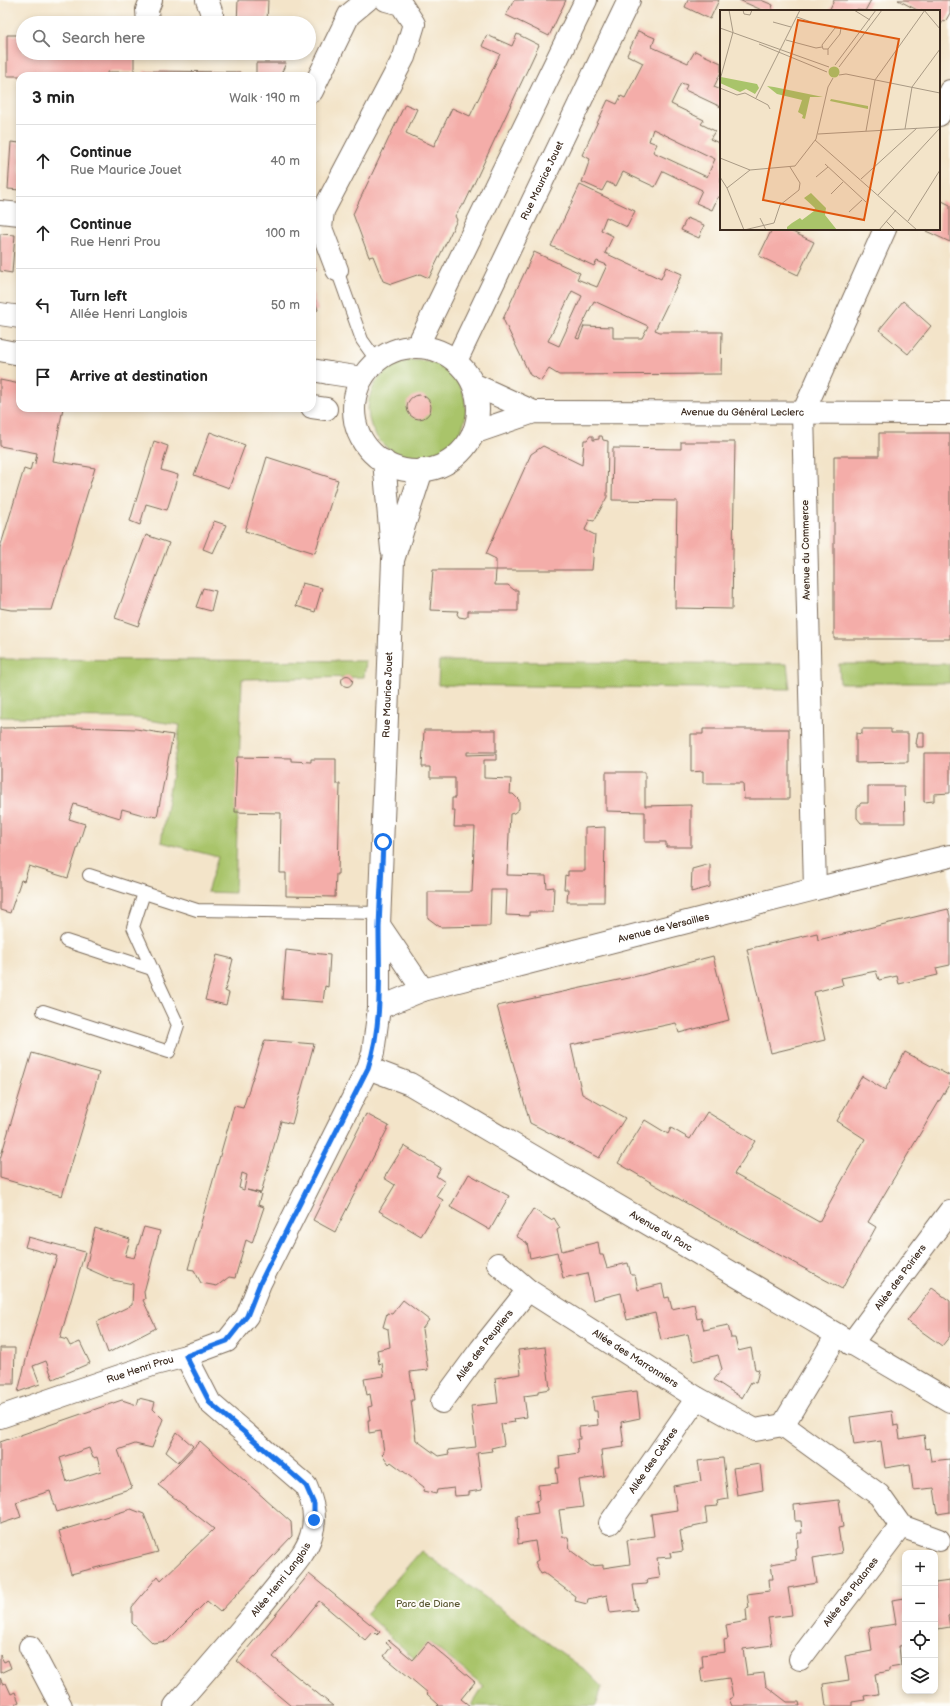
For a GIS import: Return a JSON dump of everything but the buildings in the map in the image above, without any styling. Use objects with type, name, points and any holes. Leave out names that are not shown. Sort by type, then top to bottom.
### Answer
[{"type":"street","points":[[147,16],[147,10],[151,0]]},
{"type":"street","points":[[207,0],[212,16]]},
{"type":"street","points":[[316,83],[349,15],[367,0]]},
{"type":"street","points":[[337,270],[317,213],[404,57],[414,24],[401,4],[386,0]]},
{"type":"street","points":[[417,347],[586,0]]},
{"type":"street","name":"Rue Maurice Jouet","points":[[456,361],[629,0]]},
{"type":"street","points":[[940,112],[950,91]]},
{"type":"street","points":[[0,212],[16,214]]},
{"type":"street","name":"Avenue du Commerce","points":[[814,889],[803,413],[885,230]]},
{"type":"street","points":[[0,314],[16,316]]},
{"type":"street","points":[[417,347],[438,351],[456,361],[475,386],[478,402],[478,418],[473,434],[465,447],[453,459],[438,466],[422,470],[402,469],[384,462],[367,446],[361,437],[355,421],[354,406],[356,392],[362,378],[377,361],[397,350],[417,347]]},
{"type":"street","points":[[0,350],[16,353]]},
{"type":"street","points":[[320,371],[362,378]]},
{"type":"street","points":[[475,386],[534,412]]},
{"type":"street","points":[[319,408],[355,421]]},
{"type":"street","points":[[473,434],[534,412]]},
{"type":"street","name":"Avenue du Général Leclerc","points":[[534,412],[950,413]]},
{"type":"street","points":[[384,462],[393,560]]},
{"type":"street","name":"Rue Maurice Jouet","points":[[379,1008],[380,919],[393,560],[422,470]]},
{"type":"street","name":"Avenue de Versailles","points":[[379,1008],[423,990],[814,889],[950,856]]},
{"type":"street","points":[[380,919],[423,990]]},
{"type":"street","name":"Rue Henri Prou","points":[[0,1417],[155,1364],[186,1356],[227,1341],[247,1316],[260,1283],[368,1068],[373,1053],[379,1008]]},
{"type":"street","name":"Avenue du Parc","points":[[368,1068],[410,1084],[950,1401]]},
{"type":"street","name":"Allée des Poiriers","points":[[844,1339],[950,1211]]},
{"type":"street","name":"Allée des Marronniers","points":[[498,1264],[528,1290],[697,1398],[755,1430],[783,1425]]},
{"type":"street","name":"Allée des Peupliers","points":[[442,1402],[481,1349],[528,1290]]},
{"type":"street","points":[[844,1339],[783,1425],[879,1495],[901,1526],[939,1540]]},
{"type":"street","name":"Allée Henri Langlois","points":[[175,1706],[272,1593],[307,1547],[312,1535],[314,1520],[314,1504],[306,1486],[210,1403],[186,1356]]},
{"type":"street","name":"Allée des Cèdres","points":[[610,1523],[697,1398]]},
{"type":"street","name":"Allée des Platanes","points":[[800,1659],[901,1526]]},
{"type":"street","points":[[30,1647],[61,1706]]},
{"type":"lane","points":[[337,270],[362,340],[377,361]]},
{"type":"lane","points":[[89,876],[197,910],[380,919]]},
{"type":"lane","points":[[43,1012],[169,1052],[178,1025],[133,926],[144,893]]},
{"type":"lane","points":[[66,941],[152,970]]},
{"type":"green space","points":[[417,360],[436,364],[452,374],[462,390],[466,409],[462,428],[452,444],[436,454],[417,458],[398,454],[382,444],[372,428],[368,409],[372,390],[382,374],[398,364]]},
{"type":"green space","points":[[0,659],[366,661],[364,677],[242,679],[235,893],[207,892],[218,857],[161,842],[180,725],[134,718],[0,717]]},
{"type":"green space","points":[[439,661],[787,664],[790,689],[438,685]]},
{"type":"green space","points":[[839,664],[950,664],[950,683],[840,683]]},
{"type":"green space","name":"Parc de Diane","points":[[421,1551],[584,1669],[602,1687],[596,1706],[474,1706],[472,1705],[484,1686],[430,1643],[416,1660],[366,1614]]},
{"type":"route","points":[[314,1520],[314,1504],[306,1486],[210,1403],[186,1356],[227,1341],[247,1316],[260,1283],[368,1068],[373,1053],[379,1008],[379,925],[383,842]]}]
